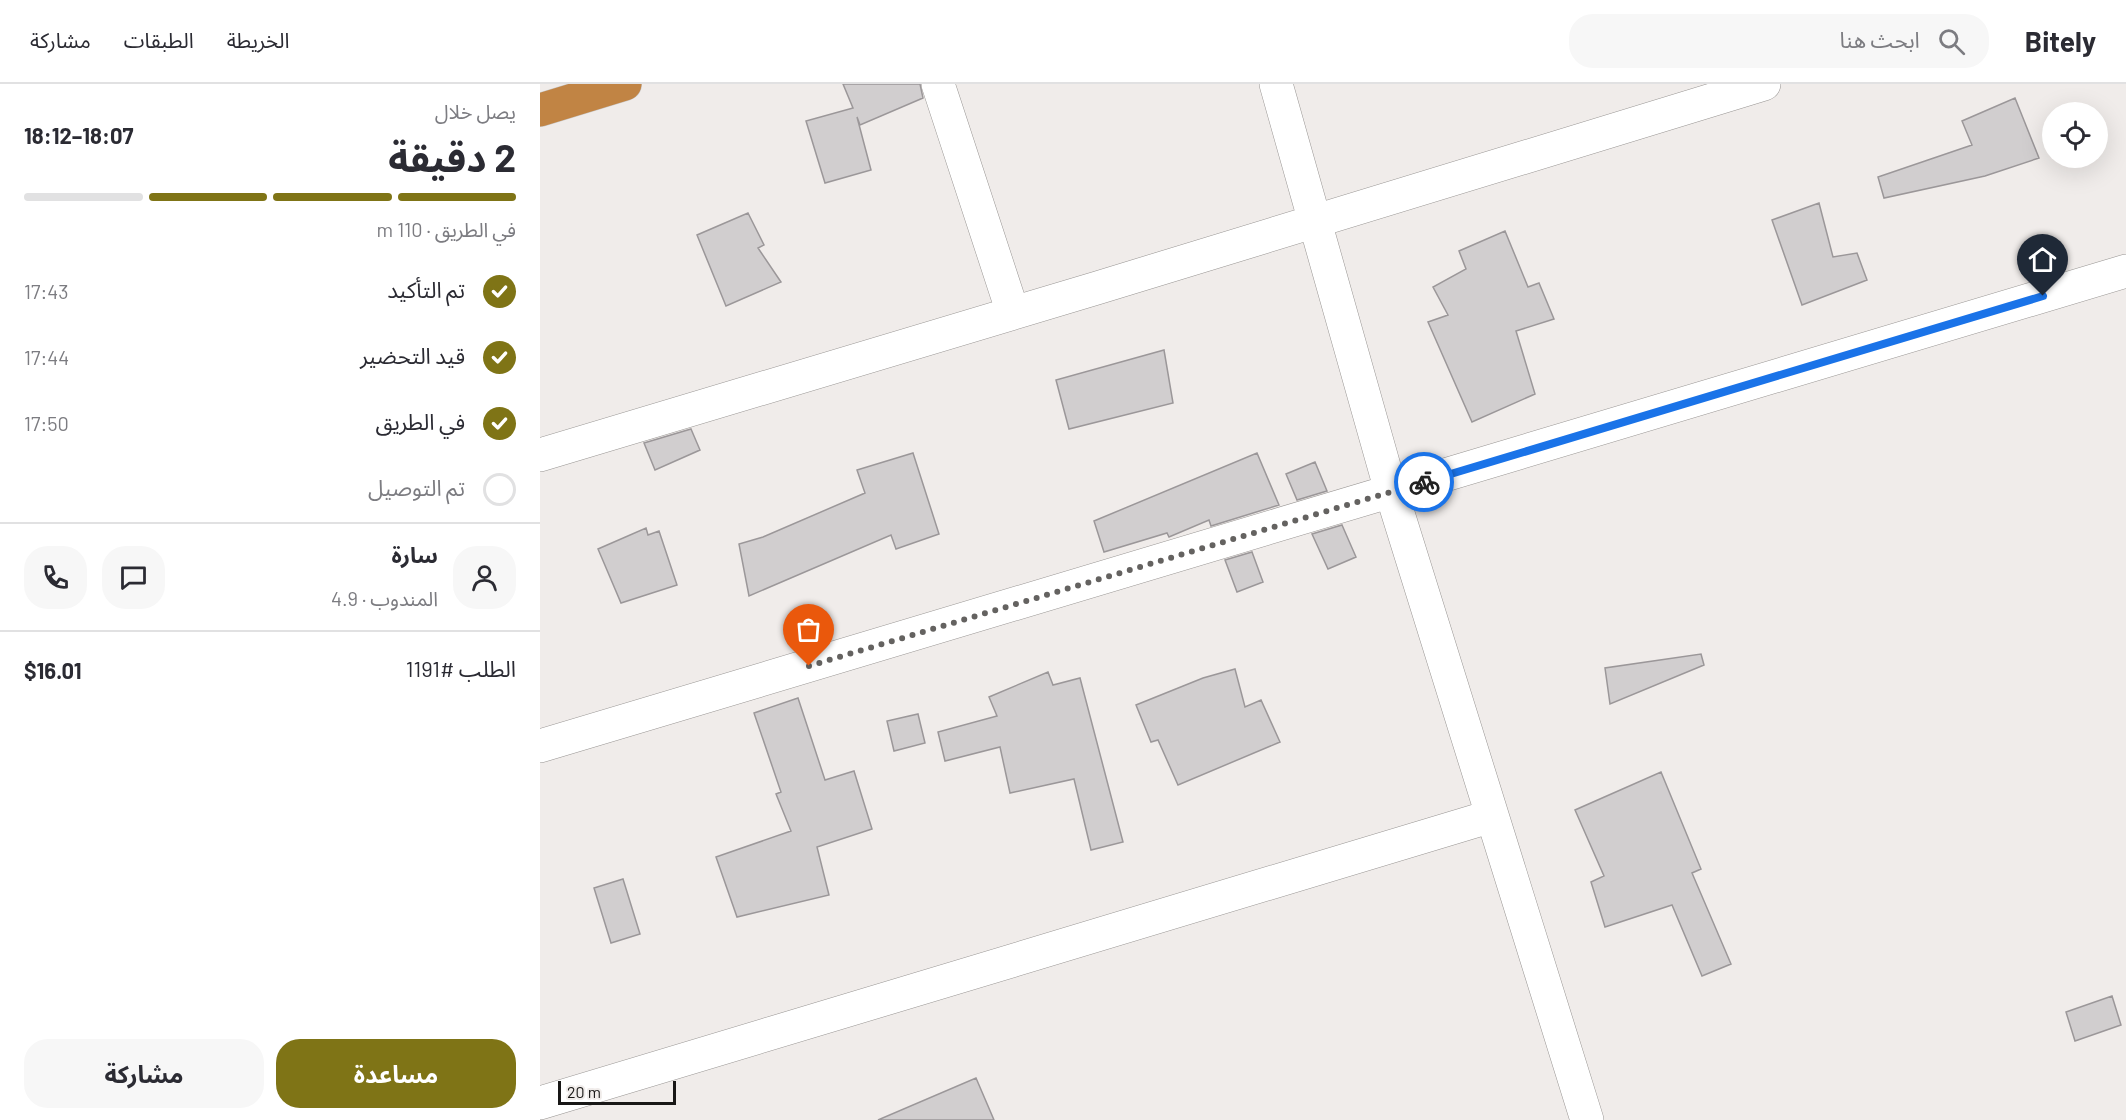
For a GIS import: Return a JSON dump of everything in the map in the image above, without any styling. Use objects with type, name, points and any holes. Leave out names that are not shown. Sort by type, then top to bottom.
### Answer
[{"type":"highway","points":[[540,110],[625,84]]},
{"type":"street","points":[[938,84],[1013,313]]},
{"type":"street","points":[[1276,84],[1391,491],[1587,1120]]},
{"type":"street","points":[[540,455],[1764,84]]},
{"type":"street","points":[[540,746],[2126,271]]},
{"type":"street","points":[[540,1103],[1492,816]]},
{"type":"building","points":[[843,84],[920,84],[923,98],[860,125],[857,117],[871,170],[825,183],[806,121],[853,108]]},
{"type":"building","points":[[2015,98],[2039,158],[1985,176],[1884,198],[1878,177],[1972,145],[1962,121]]},
{"type":"building","points":[[1819,203],[1833,257],[1857,253],[1867,280],[1802,305],[1772,220]]},
{"type":"building","points":[[748,213],[764,245],[758,248],[781,282],[726,306],[697,235]]},
{"type":"building","points":[[1505,231],[1528,287],[1539,283],[1554,319],[1516,331],[1535,394],[1472,422],[1428,322],[1448,315],[1433,287],[1466,269],[1459,251]]},
{"type":"building","points":[[1164,350],[1173,403],[1069,429],[1056,380]]},
{"type":"building","points":[[691,429],[700,450],[655,470],[644,443]]},
{"type":"building","points":[[913,453],[939,534],[896,549],[891,535],[749,596],[739,544],[763,537],[865,493],[857,470]]},
{"type":"building","points":[[1257,453],[1279,505],[1211,526],[1209,520],[1169,537],[1167,533],[1104,552],[1094,521]]},
{"type":"building","points":[[1315,462],[1327,491],[1297,500],[1286,474]]},
{"type":"building","points":[[1342,525],[1356,557],[1328,569],[1312,534]]},
{"type":"building","points":[[646,528],[648,535],[659,531],[677,585],[621,603],[598,549]]},
{"type":"building","points":[[1252,552],[1263,582],[1237,592],[1225,560]]},
{"type":"building","points":[[1701,654],[1704,665],[1610,704],[1605,668]]},
{"type":"building","points":[[1235,669],[1245,707],[1261,700],[1280,742],[1178,785],[1158,740],[1151,742],[1136,705],[1203,678]]},
{"type":"building","points":[[1048,672],[1053,685],[1080,678],[1123,842],[1091,850],[1074,779],[1010,793],[1000,747],[945,761],[938,732],[997,716],[989,697]]},
{"type":"building","points":[[798,698],[825,780],[854,771],[872,829],[817,847],[829,895],[737,917],[716,857],[791,831],[776,794],[781,792],[754,713]]},
{"type":"building","points":[[918,714],[925,743],[894,751],[887,721]]},
{"type":"building","points":[[1661,772],[1701,869],[1692,873],[1731,964],[1702,976],[1672,905],[1605,927],[1591,882],[1604,876],[1575,810]]},
{"type":"building","points":[[623,879],[640,934],[611,943],[594,888]]},
{"type":"building","points":[[2112,996],[2121,1025],[2075,1041],[2066,1012]]},
{"type":"building","points":[[976,1078],[994,1120],[878,1120]]},
{"type":"way so far","points":[[809,666],[1424,482]]},
{"type":"route","points":[[1424,482],[2043,296]]}]
